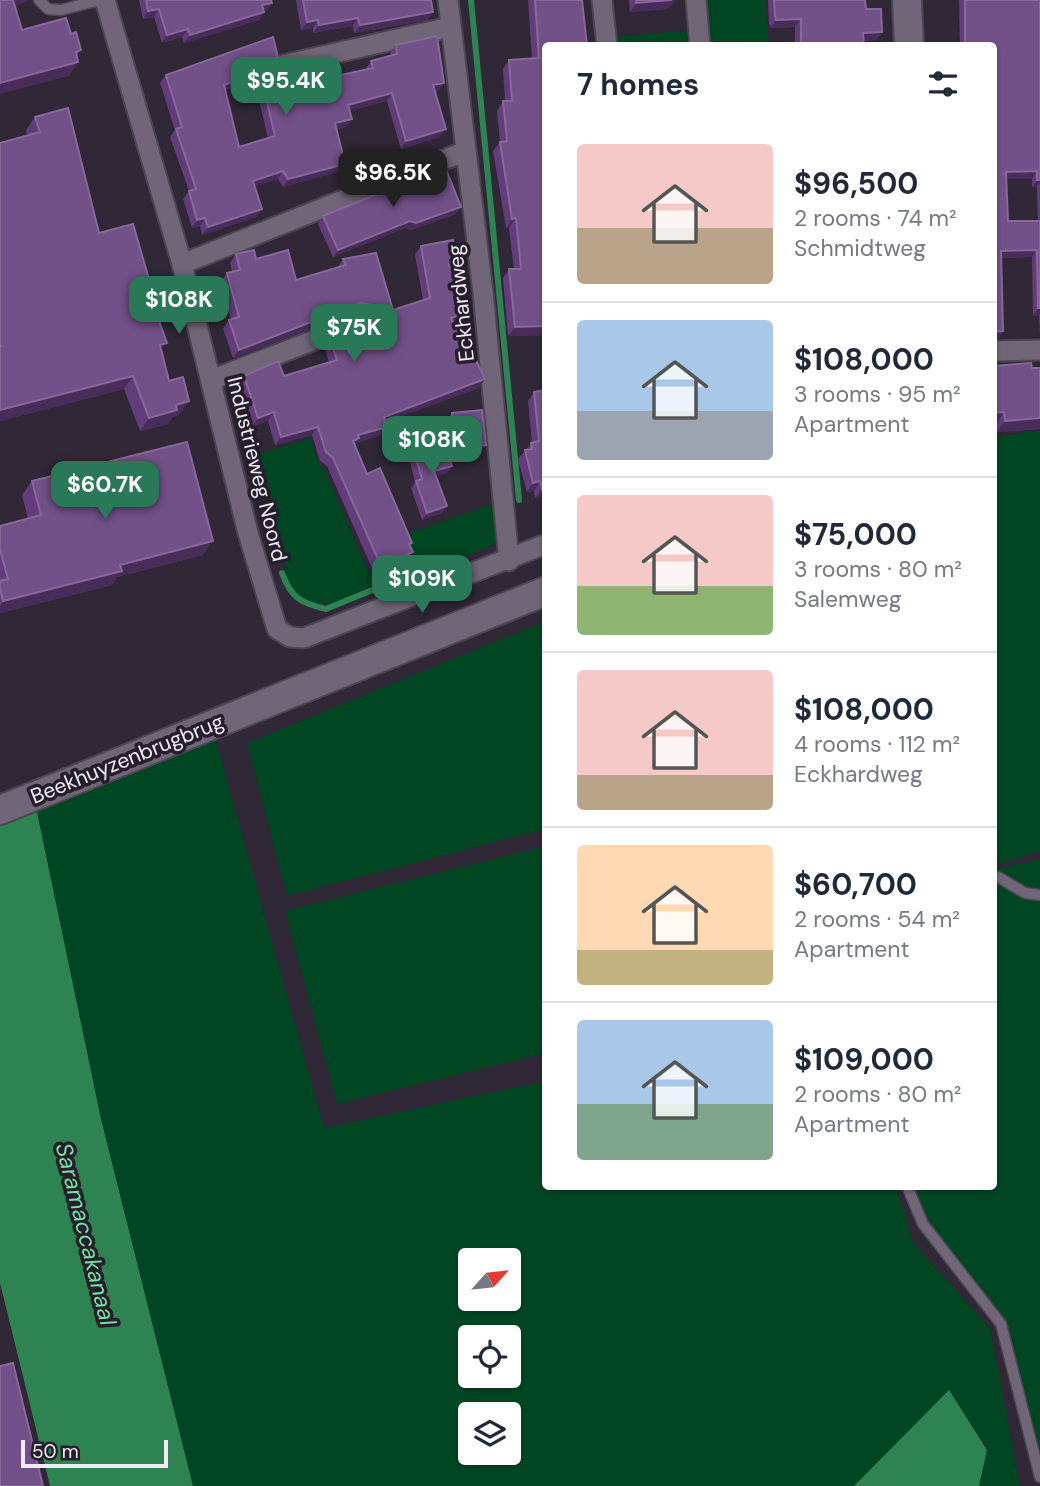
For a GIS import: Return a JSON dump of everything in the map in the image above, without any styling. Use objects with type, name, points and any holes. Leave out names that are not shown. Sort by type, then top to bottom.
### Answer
[{"type":"street","name":"Industrieweg Noord","points":[[103,0],[182,264],[273,623],[283,634],[304,638],[509,561],[542,546]]},
{"type":"street","name":"Eckhardweg","points":[[448,0],[509,561]]},
{"type":"street","points":[[603,0],[607,42]]},
{"type":"street","points":[[696,0],[700,42]]},
{"type":"street","points":[[907,0],[909,42]]},
{"type":"street","points":[[284,65],[450,27]]},
{"type":"street","points":[[182,264],[466,150]]},
{"type":"street","points":[[211,380],[358,323]]},
{"type":"street","points":[[997,351],[1040,350]]},
{"type":"street","name":"Beekhuyzenbrugbrug","points":[[0,810],[542,593]]},
{"type":"lane","points":[[39,0],[48,9],[61,10],[103,0]]},
{"type":"lane","points":[[997,877],[1025,893],[1040,895]]},
{"type":"lane","points":[[909,1190],[923,1224],[1001,1324],[1040,1477]]},
{"type":"shaded area","points":[[701,0],[765,0],[769,42],[705,42]]},
{"type":"shaded area","points":[[689,30],[691,42],[616,42],[615,37]]},
{"type":"shaded area","points":[[1040,430],[1040,851],[997,865],[997,437]]},
{"type":"shaded area","points":[[311,438],[318,462],[325,471],[374,585],[341,600],[324,604],[291,591],[253,455]]},
{"type":"shaded area","points":[[499,502],[503,541],[418,575],[406,534]]},
{"type":"shaded area","points":[[542,623],[542,830],[287,896],[247,743]]},
{"type":"shaded area","points":[[208,713],[324,1128],[542,1082],[542,1190],[897,1190],[913,1243],[990,1328],[1020,1486],[979,1486],[987,1449],[949,1391],[854,1486],[193,1486],[101,1119],[32,788]]},
{"type":"shaded area","points":[[542,847],[542,1054],[337,1104],[285,911]]},
{"type":"shaded area","points":[[1040,859],[1040,1453],[1007,1325],[925,1240],[912,1190],[997,1190],[997,869]]},
{"type":"water","name":"Saramaccakanaal","points":[[32,788],[101,1119],[193,1486],[50,1486],[0,1283],[0,805]]},
{"type":"water","points":[[949,1390],[987,1450],[979,1486],[854,1486]]},
{"type":"building","points":[[0,0],[13,0],[22,30],[66,18],[71,34],[76,32],[81,50],[76,52],[78,62],[0,83]]},
{"type":"building","points":[[146,0],[271,0],[272,3],[262,5],[264,12],[190,35],[188,29],[167,35],[159,9],[148,11]]},
{"type":"building","points":[[303,0],[431,0],[433,12],[360,25],[358,18],[319,25],[318,20],[307,22]]},
{"type":"building","points":[[535,0],[582,0],[587,42],[542,42],[542,326],[515,327],[509,269],[521,269],[516,218],[512,219],[500,142],[507,141],[503,101],[512,101],[509,60],[539,58]]},
{"type":"building","points":[[636,0],[672,0],[636,3]]},
{"type":"building","points":[[774,0],[865,0],[866,9],[881,9],[882,32],[863,33],[864,42],[801,42],[801,19],[776,20]]},
{"type":"building","points":[[965,0],[1040,0],[1040,180],[1037,180],[1037,171],[1006,172],[1008,221],[1040,221],[1040,308],[1037,250],[1001,251],[1003,331],[997,332],[997,42],[965,42]]},
{"type":"building","points":[[437,36],[444,83],[433,85],[446,129],[406,141],[392,93],[348,105],[352,119],[335,123],[345,164],[288,179],[283,171],[253,181],[262,209],[208,227],[205,218],[197,220],[189,191],[196,189],[176,129],[182,127],[166,75],[273,37],[280,66],[291,69],[319,63],[323,79],[373,68],[371,61],[397,54],[396,45]],"holes":[[[260,72],[275,136],[239,147],[224,85]]]},
{"type":"building","points":[[68,108],[99,233],[133,224],[155,300],[152,301],[167,343],[160,345],[169,381],[183,377],[189,401],[176,405],[177,410],[149,418],[133,376],[0,410],[0,143],[40,132],[35,117]]},
{"type":"building","points":[[445,167],[461,207],[416,223],[410,221],[338,250],[323,216]]},
{"type":"building","points":[[453,240],[456,263],[449,264],[466,313],[451,318],[470,361],[475,358],[485,379],[384,417],[387,427],[358,435],[359,438],[353,441],[367,474],[380,468],[412,543],[409,544],[413,552],[381,566],[333,458],[326,452],[318,427],[281,437],[274,412],[258,418],[244,376],[278,361],[284,376],[337,360],[331,341],[373,323],[376,316],[372,305],[360,303],[239,350],[229,320],[239,317],[227,273],[240,270],[236,254],[254,250],[256,259],[288,250],[296,280],[346,265],[343,259],[376,253],[393,310],[430,298],[421,246]]},
{"type":"building","points":[[1031,363],[1032,368],[1040,368],[1040,418],[1005,421],[1004,412],[997,413],[997,366]]},
{"type":"building","points":[[542,391],[542,489],[540,481],[533,483],[525,450],[532,449],[531,443],[539,441],[534,392]]},
{"type":"building","points":[[482,410],[486,445],[456,448],[452,413]]},
{"type":"building","points":[[187,442],[213,541],[120,565],[122,571],[3,601],[0,581],[8,579],[0,549],[0,526],[41,515],[32,481]]},
{"type":"building","points":[[425,445],[427,451],[446,446],[452,466],[434,471],[447,506],[427,513],[416,481],[422,479],[413,448]]},
{"type":"building","points":[[13,1363],[43,1486],[0,1486],[0,1366]]},
{"type":"waterway","points":[[471,0],[519,500]]},
{"type":"waterway","points":[[282,573],[293,594],[326,609],[382,586]]}]
